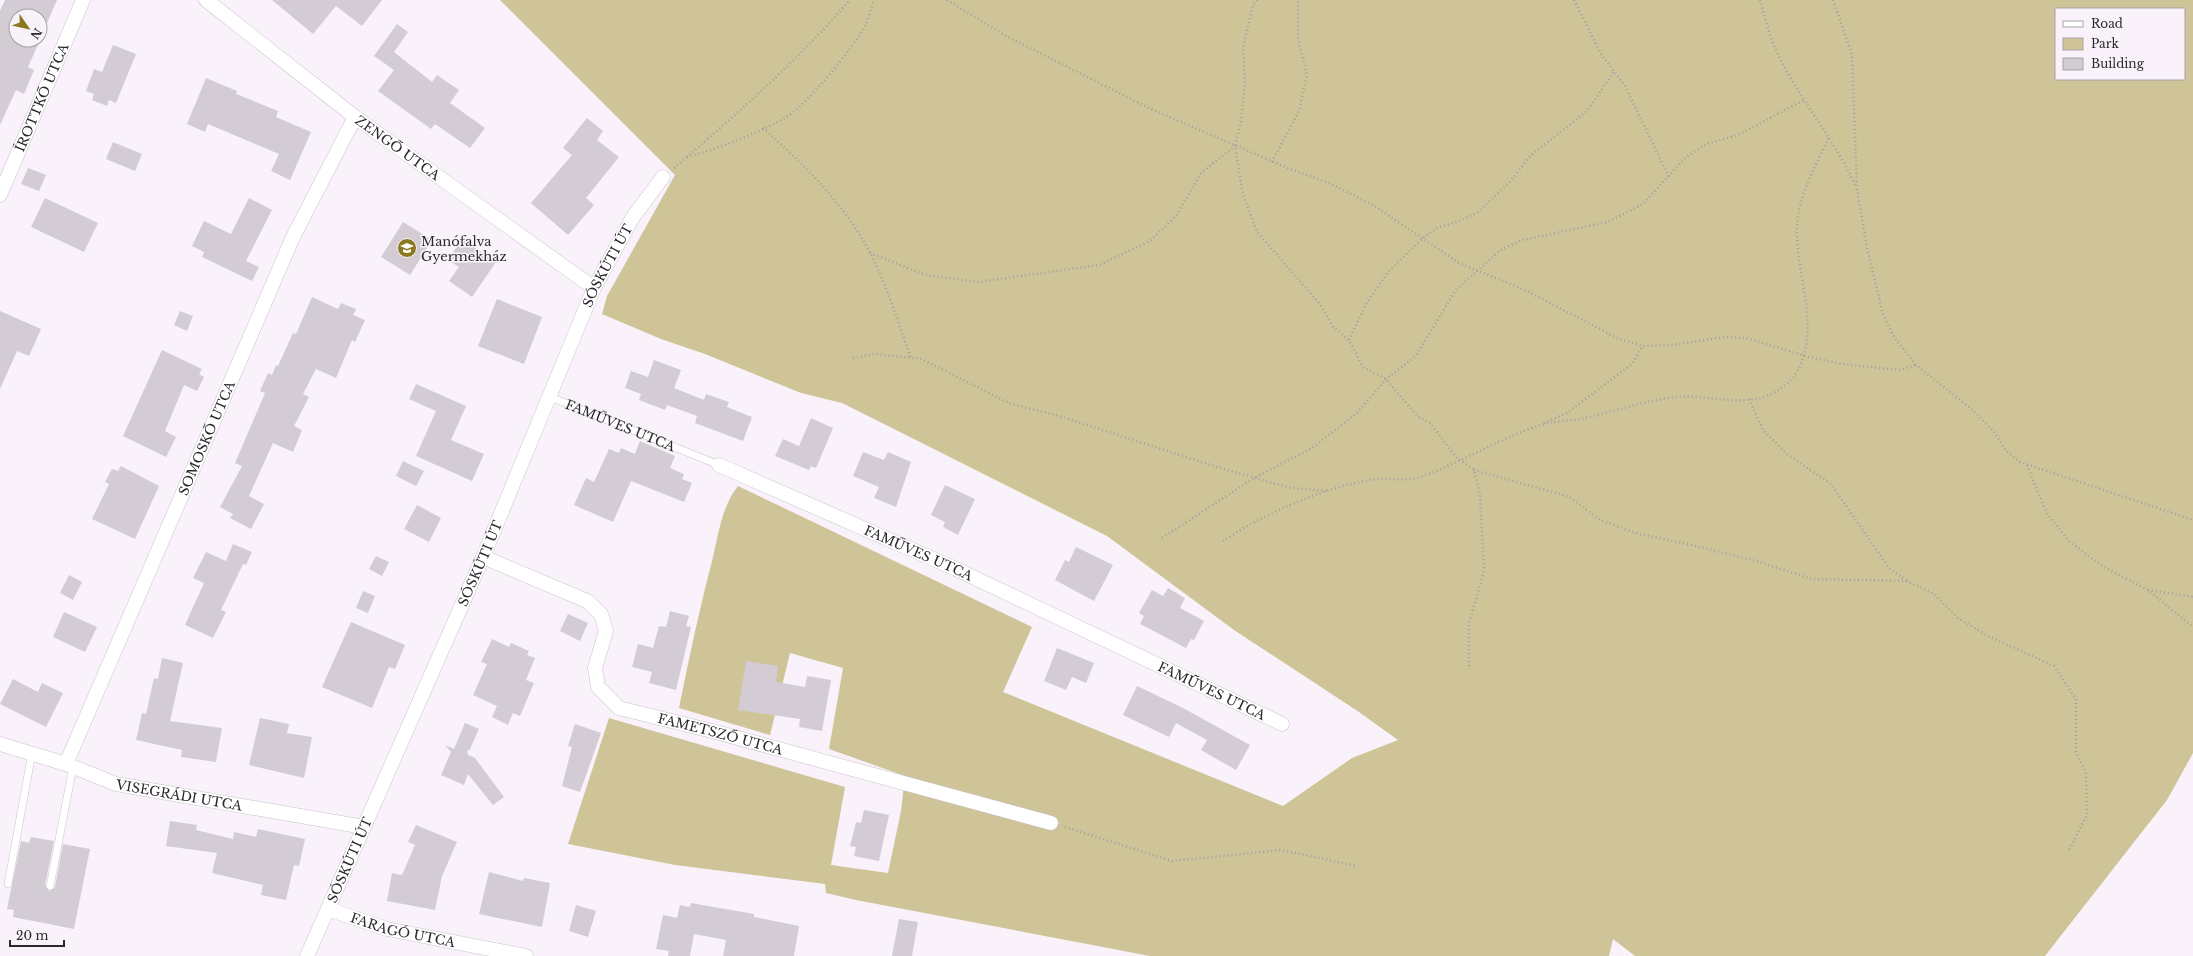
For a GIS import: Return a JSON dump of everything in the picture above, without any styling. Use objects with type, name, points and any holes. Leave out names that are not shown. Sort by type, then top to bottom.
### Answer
[{"type":"street","name":"ÍROTTKŐ UTCA","points":[[0,195],[83,0]]},
{"type":"street","name":"ZENGŐ UTCA","points":[[206,0],[355,117],[594,288]]},
{"type":"street","name":"SOMOSKŐ UTCA","points":[[70,765],[292,237],[355,117]]},
{"type":"street","name":"SÓSKÚTI ÚT","points":[[307,956],[483,557],[548,396],[594,288],[633,217],[663,177]]},
{"type":"street","name":"FAMŰVES UTCA","points":[[719,465],[956,569],[1282,724]]},
{"type":"street","name":"FAMETSZŐ UTCA","points":[[483,557],[587,601],[601,614],[606,631],[595,668],[598,687],[619,708],[712,731],[1051,823]]},
{"type":"street","name":"VISEGRÁDI UTCA","points":[[0,744],[70,765],[116,784],[364,827]]},
{"type":"street","name":"FARAGÓ UTCA","points":[[328,909],[387,929],[526,956]]},
{"type":"lane","name":"FAMŰVES UTCA","points":[[548,396],[719,465]]},
{"type":"lane","points":[[8,884],[32,753]]},
{"type":"lane","points":[[50,886],[70,765]]},
{"type":"path","points":[[663,177],[768,86],[813,43],[850,0]]},
{"type":"path","points":[[687,157],[708,151],[763,128],[789,115],[808,98],[845,56],[865,26],[874,0]]},
{"type":"path","points":[[947,0],[1006,36],[1153,110],[1272,162],[1329,183],[1373,205],[1459,263],[1527,291],[1617,338],[1643,346],[1671,345],[1726,337],[1746,338],[1804,356],[1842,364],[1900,370],[1916,365]]},
{"type":"path","points":[[1255,0],[1243,47],[1245,83],[1241,122],[1235,146],[1243,195],[1257,232],[1320,304],[1333,327],[1349,340],[1363,367],[1386,379],[1418,417],[1430,423],[1460,460],[1474,470],[1570,497],[1600,520],[1639,534],[1756,561],[1812,579],[1907,581]]},
{"type":"path","points":[[1272,162],[1299,111],[1307,75],[1298,39],[1298,0]]},
{"type":"path","points":[[1574,0],[1601,54],[1625,86],[1669,177]]},
{"type":"path","points":[[1760,0],[1777,52],[1804,100],[1848,168],[1857,189]]},
{"type":"path","points":[[1834,0],[1852,55],[1857,189],[1867,248],[1883,314],[1894,336],[1916,365],[1974,411],[1995,433],[2013,458],[2026,465],[2193,520]]},
{"type":"path","points":[[1349,340],[1366,304],[1388,272],[1422,239],[1437,228],[1462,220],[1478,212],[1510,182],[1530,156],[1587,111],[1614,72]]},
{"type":"path","points":[[1162,538],[1254,478],[1312,448],[1358,412],[1386,379],[1416,356],[1455,291],[1499,251],[1522,240],[1608,222],[1643,204],[1685,158],[1706,144],[1738,135],[1804,100]]},
{"type":"path","points":[[763,128],[820,182],[843,210],[870,253],[911,358]]},
{"type":"path","points":[[1540,425],[1589,417],[1628,405],[1672,397],[1732,402],[1771,396],[1794,378],[1804,356],[1808,332],[1807,310],[1800,269],[1796,228],[1805,191],[1829,137]]},
{"type":"path","points":[[870,253],[926,275],[978,282],[1099,266],[1150,241],[1176,216],[1201,173],[1235,146]]},
{"type":"path","points":[[1223,541],[1257,521],[1330,491],[1370,480],[1418,478],[1567,413],[1632,364],[1643,346]]},
{"type":"path","points":[[853,358],[876,354],[921,360],[1011,404],[1056,415],[1254,478],[1291,488],[1330,491]]},
{"type":"path","points":[[1749,399],[1763,430],[1788,455],[1831,484],[1889,568],[1907,581],[1934,594],[1958,618],[1988,636],[2054,666],[2076,699],[2076,752],[2086,773],[2087,815],[2068,852]]},
{"type":"path","points":[[2026,465],[2047,514],[2070,542],[2102,566],[2148,590],[2193,627]]},
{"type":"path","points":[[1468,669],[1469,623],[1484,571],[1480,495],[1474,470]]},
{"type":"path","points":[[2148,590],[2193,597]]},
{"type":"path","points":[[1051,823],[1172,861],[1281,850],[1357,866]]},
{"type":"green space","points":[[500,0],[2193,0],[2193,753],[2167,800],[2045,956],[1635,956],[1613,939],[1609,956],[1150,956],[856,900],[826,893],[825,884],[675,865],[568,844],[609,718],[845,787],[831,865],[888,873],[901,811],[905,776],[829,749],[843,668],[790,653],[770,735],[679,708],[695,632],[722,520],[728,502],[738,486],[1032,627],[1003,692],[1283,806],[1352,758],[1398,740],[1359,712],[1234,630],[1107,536],[842,403],[801,393],[705,354],[661,339],[602,314],[607,296],[675,175]]},
{"type":"building","points":[[5,0],[57,0],[48,21],[48,8],[8,8],[8,48],[36,48],[28,67],[34,70],[24,94],[16,90],[0,125],[0,11]]},
{"type":"building","points":[[272,0],[382,0],[362,26],[336,6],[313,34]]},
{"type":"building","points":[[397,24],[408,32],[394,52],[432,82],[437,75],[459,90],[450,103],[485,128],[470,148],[435,124],[431,129],[378,91],[394,70],[374,56]]},
{"type":"building","points":[[113,45],[136,54],[116,103],[109,100],[107,106],[92,100],[94,94],[86,91],[94,69],[102,72]]},
{"type":"building","points":[[206,78],[237,91],[236,94],[278,111],[276,117],[311,132],[290,180],[271,171],[279,154],[208,124],[205,132],[187,124]]},
{"type":"building","points":[[587,118],[603,131],[597,140],[619,157],[586,198],[594,205],[568,235],[531,203],[572,155],[563,148]]},
{"type":"building","points":[[113,142],[142,154],[135,171],[106,159]]},
{"type":"building","points":[[28,168],[46,175],[39,191],[21,184]]},
{"type":"building","points":[[45,198],[98,223],[84,252],[31,227]]},
{"type":"building","points":[[249,198],[272,210],[246,261],[259,267],[252,281],[202,257],[204,252],[192,246],[204,221],[231,234]]},
{"type":"building","name":"Manófalva Gyermekház","points":[[403,222],[432,240],[410,275],[381,257]]},
{"type":"building","points":[[462,239],[496,262],[472,297],[449,281],[459,267],[448,260]]},
{"type":"building","points":[[312,297],[338,309],[341,303],[356,309],[353,315],[365,320],[355,342],[352,340],[336,378],[316,369],[303,394],[309,397],[294,426],[302,430],[293,452],[273,443],[249,496],[264,504],[251,529],[230,518],[233,514],[220,507],[242,466],[235,463],[265,393],[260,391],[268,373],[272,375],[276,365],[278,366],[293,333],[296,334]]},
{"type":"building","points":[[497,299],[542,317],[524,364],[478,346]]},
{"type":"building","points":[[0,311],[41,329],[29,356],[17,351],[0,389]]},
{"type":"building","points":[[180,311],[193,316],[187,331],[174,325]]},
{"type":"building","points":[[162,350],[202,369],[199,374],[204,377],[197,391],[184,385],[165,431],[176,437],[166,457],[123,436]]},
{"type":"building","points":[[654,360],[681,370],[674,388],[704,400],[706,394],[729,402],[727,407],[752,417],[743,441],[695,423],[697,416],[667,405],[665,410],[639,400],[641,394],[625,388],[631,371],[648,377]]},
{"type":"building","points":[[416,384],[466,406],[451,440],[484,454],[472,481],[416,456],[436,411],[409,399]]},
{"type":"building","points":[[811,418],[833,428],[816,468],[811,466],[809,470],[775,456],[783,439],[799,446]]},
{"type":"building","points":[[640,441],[675,456],[670,468],[684,474],[682,479],[692,483],[684,502],[631,481],[613,522],[574,505],[586,478],[594,482],[609,449],[619,453],[621,448],[635,454]]},
{"type":"building","points":[[863,452],[884,460],[888,452],[911,462],[896,507],[874,498],[879,487],[853,476]]},
{"type":"building","points":[[403,461],[424,471],[416,486],[396,476]]},
{"type":"building","points":[[121,466],[159,486],[135,539],[92,519],[109,484],[105,482],[112,469],[118,471]]},
{"type":"building","points":[[945,485],[975,499],[958,535],[943,527],[945,522],[931,515]]},
{"type":"building","points":[[417,505],[441,518],[429,542],[404,529]]},
{"type":"building","points":[[233,544],[252,552],[246,565],[243,564],[221,610],[226,612],[213,638],[185,625],[204,583],[193,578],[206,552],[226,561]]},
{"type":"building","points":[[1076,547],[1113,565],[1094,601],[1055,580],[1065,560],[1069,562]]},
{"type":"building","points":[[376,556],[389,562],[382,576],[369,569]]},
{"type":"building","points":[[69,575],[82,582],[73,600],[60,593]]},
{"type":"building","points":[[1168,588],[1185,598],[1180,608],[1204,621],[1194,640],[1191,639],[1186,648],[1140,624],[1144,616],[1139,613],[1152,590],[1163,596]]},
{"type":"building","points":[[363,591],[375,596],[368,613],[356,608]]},
{"type":"building","points":[[670,611],[689,616],[686,626],[691,627],[676,690],[649,683],[652,672],[632,667],[638,644],[653,648],[659,626],[666,627]]},
{"type":"building","points":[[64,612],[97,627],[85,652],[53,637]]},
{"type":"building","points":[[568,614],[588,623],[580,641],[560,631]]},
{"type":"building","points":[[351,622],[405,645],[395,669],[389,667],[372,708],[322,687]]},
{"type":"building","points":[[492,639],[509,647],[511,643],[529,651],[527,655],[535,658],[526,680],[534,683],[520,716],[513,713],[508,725],[492,717],[497,706],[473,695],[487,664],[481,662]]},
{"type":"building","points":[[1057,648],[1094,663],[1086,683],[1072,677],[1066,690],[1044,681]]},
{"type":"building","points":[[162,658],[183,663],[170,721],[222,728],[216,762],[181,757],[182,750],[136,740],[142,713],[146,714],[154,678],[158,679]]},
{"type":"building","points":[[746,661],[778,666],[776,682],[805,687],[807,676],[831,680],[822,731],[799,727],[800,719],[738,710]]},
{"type":"building","points":[[13,679],[38,692],[42,683],[63,693],[46,727],[0,704]]},
{"type":"building","points":[[1137,686],[1183,708],[1250,745],[1236,770],[1201,750],[1207,740],[1176,723],[1169,737],[1123,715]]},
{"type":"building","points":[[260,718],[289,724],[287,733],[312,737],[304,778],[249,765]]},
{"type":"building","points":[[465,723],[479,729],[469,751],[467,750],[468,755],[475,758],[504,797],[493,805],[468,774],[464,785],[441,775],[451,752],[445,745],[454,749]]},
{"type":"building","points":[[575,724],[601,733],[580,792],[562,786],[572,747],[568,746]]},
{"type":"building","points":[[864,810],[889,815],[879,861],[854,856],[856,847],[850,846],[856,822],[861,823]]},
{"type":"building","points":[[170,821],[197,825],[196,830],[233,839],[234,832],[256,837],[258,829],[305,839],[299,866],[294,865],[286,900],[261,895],[263,885],[212,873],[217,853],[166,846]]},
{"type":"building","points":[[416,825],[457,842],[442,876],[435,910],[387,901],[392,873],[402,875],[415,845],[408,842]]},
{"type":"building","points":[[31,837],[54,841],[45,885],[49,891],[55,887],[63,844],[90,849],[74,929],[13,917],[14,910],[7,909],[21,841],[29,843]]},
{"type":"building","points":[[489,872],[523,881],[524,878],[550,883],[542,927],[479,914]]},
{"type":"building","points":[[691,903],[754,914],[754,917],[799,926],[794,956],[723,956],[726,940],[694,934],[690,956],[668,956],[669,951],[656,949],[663,915],[677,918],[680,905],[690,907]]},
{"type":"building","points":[[576,905],[596,911],[588,937],[569,931]]},
{"type":"building","points":[[899,919],[918,922],[912,956],[892,956]]},
{"type":"place","name":"Manófalva Gyermekház","points":[[407,248]]}]
